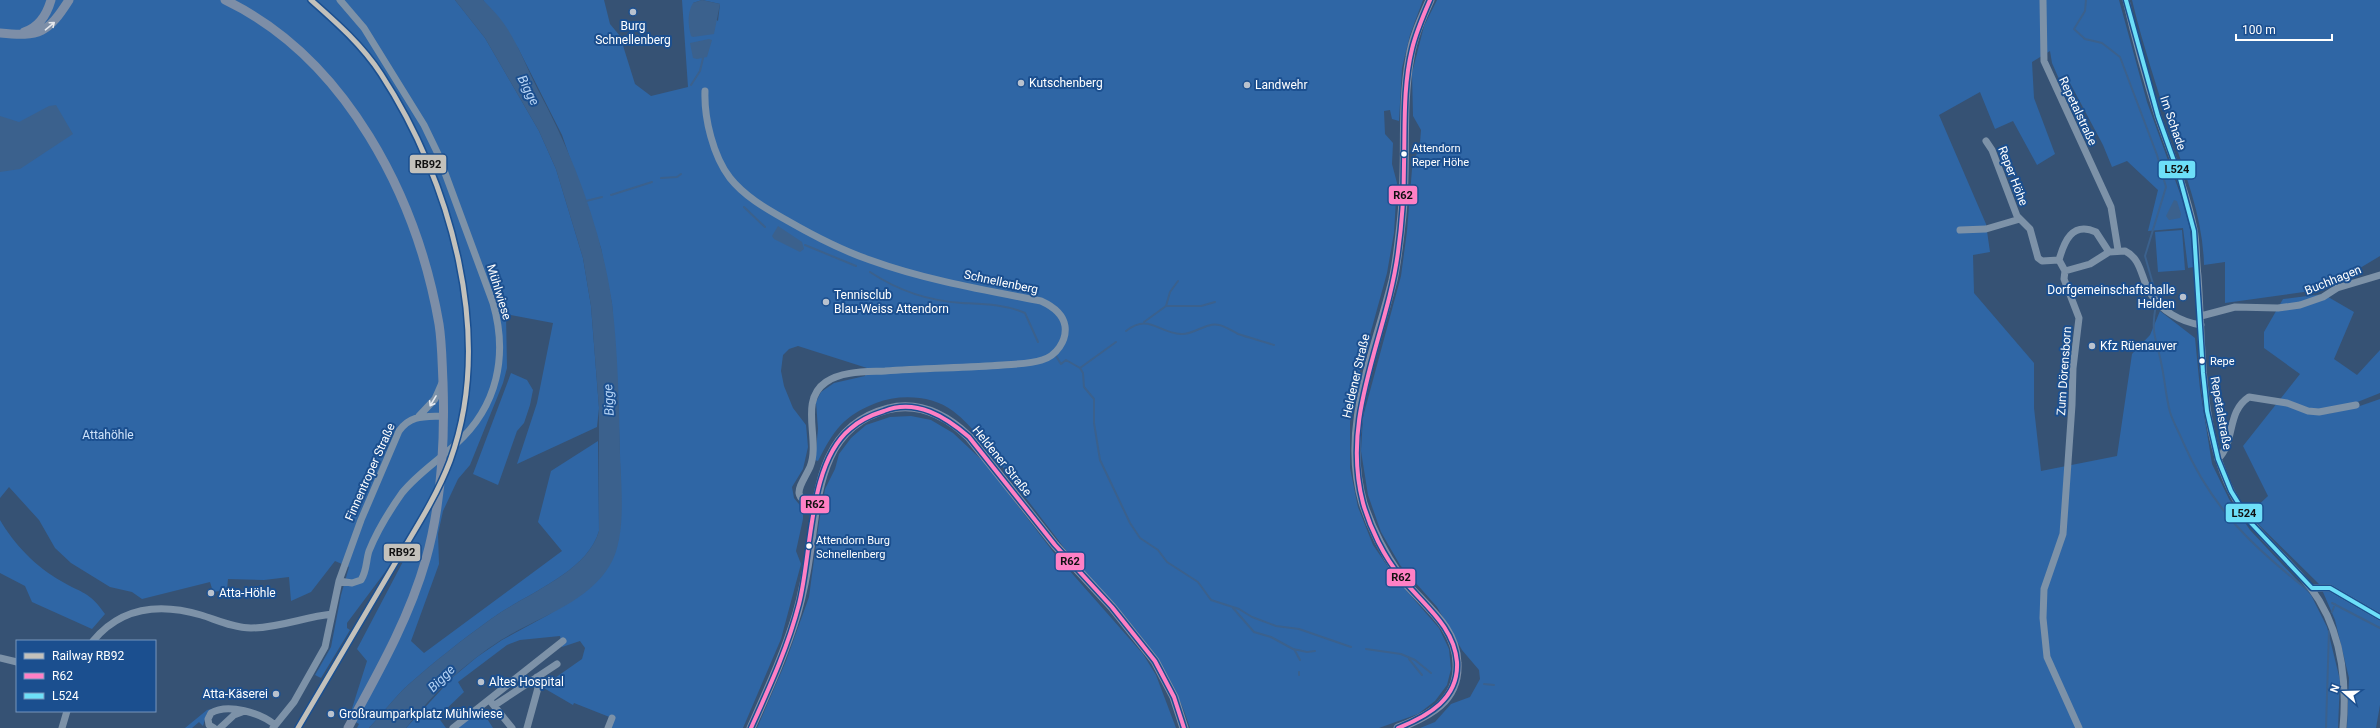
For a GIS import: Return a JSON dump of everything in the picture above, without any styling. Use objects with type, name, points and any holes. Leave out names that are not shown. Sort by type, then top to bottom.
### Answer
[{"type":"main road","points":[[19,33],[28,30],[42,20],[52,0]]},
{"type":"main road","points":[[0,33],[33,33],[46,29],[56,20],[69,0]]},
{"type":"main road","points":[[225,0],[272,28],[310,62],[343,99],[375,148],[397,190],[424,258],[439,326],[443,382],[444,435],[440,478],[426,559],[398,633],[348,728]]},
{"type":"main road","name":"Heldener Straße","points":[[1398,728],[1436,710],[1452,692],[1457,666],[1453,640],[1441,621],[1400,576],[1376,536],[1363,501],[1356,461],[1357,418],[1365,378],[1394,278],[1402,222],[1404,132],[1410,55],[1430,0]]},
{"type":"main road","name":"Heldener Straße","points":[[751,728],[779,664],[797,613],[807,567],[821,478],[830,455],[841,436],[856,422],[878,411],[906,407],[929,410],[953,422],[976,445],[1055,545],[1140,641],[1162,674],[1174,697],[1184,728]]},
{"type":"street","name":"Mühlwiese","points":[[339,581],[352,584],[361,580],[370,550],[403,492],[456,444],[477,420],[492,391],[500,365],[498,319],[438,154],[424,125],[364,28],[340,0]]},
{"type":"street","name":"Repetalstraße","points":[[2043,0],[2044,61],[2051,81],[2111,207],[2118,250]]},
{"type":"street","name":"Im Schade","points":[[2126,0],[2158,116],[2188,203],[2194,231],[2201,325]]},
{"type":"street","name":"Schnellenberg","points":[[705,91],[705,106],[713,138],[730,177],[742,190],[767,209],[838,248],[870,260],[930,277],[1041,301],[1054,309],[1064,321],[1065,335],[1059,349],[1042,360],[990,366],[855,372],[825,382],[815,395],[812,404],[813,452],[811,464],[798,492],[800,498],[805,502],[816,505]]},
{"type":"street","name":"Reper Höhe","points":[[1986,141],[1992,150],[2020,219],[2030,229],[2040,260],[2059,260]]},
{"type":"street","name":"Reper Höhe","points":[[1960,230],[1986,229],[2020,219]]},
{"type":"street","points":[[2109,252],[2096,232],[2083,229],[2068,236],[2059,260],[2065,271],[2090,264],[2109,252],[2118,250],[2128,253],[2135,260],[2150,293],[2163,308],[2179,319],[2201,325]]},
{"type":"street","name":"Zum Dörensborn","points":[[2065,271],[2064,279],[2078,318],[2072,368],[2072,405],[2064,523],[2060,543],[2044,589],[2043,618],[2046,648],[2050,665],[2079,728]]},
{"type":"street","name":"Buchhagen","points":[[2201,316],[2235,307],[2278,308],[2300,305],[2337,288],[2380,274]]},
{"type":"street","name":"Repetalstraße","points":[[2201,325],[2207,411],[2218,459],[2231,491],[2250,522],[2312,588],[2329,619],[2342,658],[2345,683],[2343,728]]},
{"type":"street","name":"Finnentroper Straße","points":[[274,726],[294,702],[320,658],[328,635],[339,581],[361,520],[396,438],[404,425],[410,419],[419,416],[435,400],[443,382]]},
{"type":"street","points":[[2218,459],[2227,448],[2235,413],[2250,397],[2287,403],[2308,411],[2319,412],[2356,405]]},
{"type":"street","points":[[419,416],[444,416]]},
{"type":"street","points":[[2312,588],[2330,588],[2380,618]]},
{"type":"street","points":[[94,640],[108,625],[120,618],[134,612],[154,608],[182,611],[249,628],[271,628],[308,617],[332,614]]},
{"type":"street","points":[[492,702],[563,641]]},
{"type":"street","points":[[0,658],[16,662]]},
{"type":"street","points":[[452,728],[492,702],[558,664]]},
{"type":"street","points":[[526,728],[538,688],[537,677]]},
{"type":"street","points":[[492,702],[512,728]]},
{"type":"street","points":[[214,728],[209,724],[208,717],[213,712],[222,710],[248,711],[260,714],[274,726]]},
{"type":"street","points":[[222,710],[230,715],[222,726]]},
{"type":"street","points":[[222,726],[234,715],[248,711]]},
{"type":"street","points":[[62,728],[67,712]]},
{"type":"street","points":[[608,728],[612,718]]},
{"type":"green space","name":"Attahöhle","points":[[0,0],[455,0],[485,38],[539,131],[556,169],[583,258],[591,306],[599,408],[597,427],[517,464],[537,403],[553,323],[506,314],[507,368],[503,383],[470,465],[458,479],[443,511],[438,534],[439,564],[411,641],[424,653],[562,551],[538,522],[551,471],[598,441],[599,531],[592,546],[582,559],[569,571],[491,619],[449,651],[408,685],[369,728],[357,728],[359,724],[349,718],[367,661],[357,649],[408,552],[403,548],[347,623],[347,628],[350,630],[321,678],[315,675],[331,647],[341,595],[349,567],[335,561],[311,592],[291,601],[289,577],[264,580],[228,579],[227,590],[213,592],[210,582],[142,599],[132,592],[110,587],[71,563],[55,548],[39,520],[9,487],[0,498]]},
{"type":"green space","points":[[483,0],[604,0],[610,24],[620,36],[635,84],[651,96],[688,87],[682,0],[702,0],[1423,0],[1410,35],[1402,68],[1399,121],[1392,119],[1390,110],[1384,111],[1385,134],[1393,143],[1392,164],[1397,183],[1394,233],[1387,273],[1357,382],[1350,422],[1350,468],[1358,507],[1373,545],[1397,580],[1439,628],[1449,649],[1451,669],[1447,685],[1435,701],[1418,714],[1379,728],[1190,728],[1180,700],[1153,652],[1065,549],[981,439],[961,417],[953,411],[945,406],[925,399],[905,397],[876,403],[855,413],[847,419],[835,432],[818,461],[815,460],[818,429],[816,402],[821,392],[834,383],[865,376],[867,368],[798,346],[789,349],[783,355],[781,371],[784,386],[793,408],[806,425],[808,447],[803,469],[792,487],[794,498],[803,509],[803,519],[796,551],[801,564],[781,639],[743,728],[608,728],[612,718],[574,703],[573,705],[542,687],[582,659],[585,648],[580,641],[562,647],[560,636],[520,640],[507,645],[458,682],[464,692],[438,717],[446,728],[406,728],[453,677],[477,657],[502,640],[548,615],[584,592],[621,497],[618,394],[612,304],[601,248],[562,135],[518,48]],"holes":[[[702,0],[720,4],[718,21],[693,3]]]},
{"type":"green space","points":[[1437,0],[2119,0],[2147,102],[2182,199],[2190,229],[2194,267],[2188,268],[2183,228],[2148,231],[2158,190],[2127,161],[2112,167],[2103,145],[2070,83],[2062,86],[2052,63],[2050,51],[2032,62],[2034,98],[2055,154],[2037,165],[2013,121],[1995,129],[1980,92],[1939,115],[1986,224],[1990,252],[1973,255],[1974,293],[2034,363],[2034,408],[2041,471],[2117,456],[2132,354],[2150,335],[2160,311],[2195,338],[2200,389],[2212,464],[2229,499],[2250,530],[2311,595],[2327,627],[2340,680],[2338,728],[1420,728],[1435,722],[1451,704],[1470,697],[1480,679],[1479,670],[1462,650],[1437,607],[1400,565],[1381,532],[1368,495],[1361,451],[1363,417],[1401,276],[1407,231],[1412,169],[1420,143],[1421,130],[1413,116],[1412,73],[1424,26]]},
{"type":"green space","points":[[2132,0],[2380,0],[2380,256],[2325,289],[2225,303],[2225,262],[2204,265],[2201,232],[2193,199],[2151,68]]},
{"type":"green space","points":[[2182,230],[2185,270],[2158,272],[2155,232]]},
{"type":"green space","points":[[2323,294],[2354,312],[2334,359],[2357,375],[2380,350],[2380,393],[2355,403],[2329,409],[2327,414],[2357,407],[2380,399],[2380,705],[2376,728],[2347,728],[2349,678],[2335,620],[2320,585],[2252,518],[2250,513],[2268,496],[2243,446],[2300,374],[2264,348],[2264,332],[2283,299]]},
{"type":"green space","points":[[511,373],[527,380],[533,390],[524,423],[517,431],[498,485],[473,474]]},
{"type":"green space","points":[[911,416],[931,420],[953,433],[985,463],[1054,553],[1143,654],[1156,675],[1176,728],[757,728],[786,661],[809,597],[825,489],[835,469],[839,454],[851,438],[866,425],[890,417]]},
{"type":"green space","points":[[0,520],[12,538],[34,562],[52,575],[90,597],[105,614],[92,629],[32,602],[25,586],[0,573]]},
{"type":"green space","points":[[216,708],[207,713],[203,726],[199,722],[192,728],[185,728],[207,710]]},
{"type":"green space","points":[[481,709],[493,728],[458,728]]},
{"type":"water","name":"Bigge","points":[[455,0],[483,0],[510,32],[574,165],[593,219],[607,275],[614,322],[619,397],[622,496],[621,526],[619,540],[610,565],[589,590],[575,600],[515,632],[488,649],[462,669],[438,691],[406,728],[369,728],[408,685],[449,651],[491,619],[569,571],[582,559],[592,546],[599,531],[599,408],[591,306],[583,258],[556,169],[539,131],[485,38]]},
{"type":"water","points":[[702,0],[720,4],[714,34],[693,37],[691,36],[689,28],[690,11],[693,3]]},
{"type":"water","points":[[709,39],[712,40],[707,57],[697,59],[693,58],[690,43]]},
{"type":"water","points":[[56,105],[73,134],[20,169],[0,172],[0,116],[19,122],[49,106]]},
{"type":"water","points":[[2174,200],[2177,201],[2181,214],[2180,218],[2169,220],[2166,216]]},
{"type":"water","points":[[778,226],[802,242],[804,249],[800,252],[774,239],[772,236]]},
{"type":"waterway","name":"Repe","points":[[2086,0],[2085,11],[2074,29],[2085,39],[2102,43],[2120,57],[2157,155],[2166,187],[2145,256],[2157,298]]},
{"type":"waterway","points":[[691,85],[700,71],[703,58]]},
{"type":"waterway","points":[[661,178],[677,177],[681,174]]},
{"type":"waterway","points":[[611,195],[652,182]]},
{"type":"waterway","points":[[586,201],[602,197]]},
{"type":"waterway","points":[[744,207],[765,227]]},
{"type":"waterway","points":[[805,245],[856,266]]},
{"type":"waterway","points":[[870,272],[891,284],[914,294],[950,302],[1002,306],[1025,313],[1038,342]]},
{"type":"waterway","points":[[1166,306],[1170,292],[1178,281]]},
{"type":"waterway","points":[[1144,322],[1166,306],[1201,306],[1215,302]]},
{"type":"waterway","name":"Repe","points":[[2156,305],[2154,315],[2154,331],[2170,412],[2194,466],[2207,488],[2236,526],[2270,559],[2309,591]]},
{"type":"waterway","points":[[1126,331],[1134,326],[1147,324],[1154,325],[1173,333],[1186,334],[1209,325],[1219,325],[1238,334],[1274,345]]},
{"type":"waterway","points":[[1080,368],[1116,342]]},
{"type":"waterway","points":[[1056,356],[1061,364],[1066,360],[1080,368],[1083,373],[1084,387],[1094,399],[1094,423],[1100,460],[1130,523],[1140,538],[1158,550],[1167,562],[1198,582],[1211,600],[1239,609],[1252,617],[1276,626],[1299,629],[1351,647]]},
{"type":"waterway","name":"Repe","points":[[2332,603],[2380,628]]},
{"type":"waterway","name":"Repe","points":[[2332,612],[2335,604]]},
{"type":"waterway","points":[[1233,608],[1254,632],[1271,637],[1293,649],[1307,652],[1315,651]]},
{"type":"waterway","points":[[2326,728],[2329,631]]},
{"type":"waterway","points":[[1294,649],[1300,660]]},
{"type":"waterway","points":[[1366,649],[1401,654],[1415,660],[1431,673]]},
{"type":"waterway","points":[[1409,659],[1422,675]]},
{"type":"waterway","points":[[1484,684],[1494,685]]},
{"type":"rail line","name":"RB92","points":[[298,728],[417,527],[438,488],[450,461],[463,413],[468,363],[466,312],[459,261],[445,211],[428,162],[406,116],[374,63],[349,35],[311,0]]},
{"type":"transit line","name":"R62","points":[[1398,728],[1420,718],[1440,704],[1453,686],[1457,662],[1455,649],[1444,626],[1409,587],[1389,561],[1378,542],[1363,503],[1357,470],[1357,439],[1361,407],[1385,315],[1398,252],[1402,219],[1406,92],[1409,63],[1416,36],[1430,0]]},
{"type":"transit line","name":"L524","points":[[2126,0],[2158,116],[2179,175],[2194,231],[2203,373],[2207,411],[2218,459],[2231,491],[2250,522],[2312,588],[2330,588],[2380,617]]},
{"type":"transit line","name":"R62","points":[[751,728],[778,667],[795,620],[803,584],[814,511],[826,464],[836,445],[850,429],[858,423],[879,413],[896,408],[908,407],[919,408],[930,412],[951,423],[969,437],[1055,545],[1112,607],[1155,661],[1174,697],[1184,728]]},
{"type":"place","name":"Burg Schnellenberg","points":[[633,12]]},
{"type":"place","name":"Kutschenberg","points":[[1021,83]]},
{"type":"place","name":"Landwehr","points":[[1247,85]]},
{"type":"place","name":"Attendorn Reper Höhe","points":[[1404,154]]},
{"type":"place","name":"Dorfgemeinschaftshalle Helden","points":[[2183,297]]},
{"type":"place","name":"Tennisclub Blau-Weiss Attendorn","points":[[826,302]]},
{"type":"place","name":"Kfz Rüenauver","points":[[2092,346]]},
{"type":"place","name":"Repe","points":[[2202,361]]},
{"type":"place","name":"Attendorn Burg Schnellenberg","points":[[809,546]]},
{"type":"place","name":"Atta-Höhle","points":[[211,593]]},
{"type":"place","name":"Altes Hospital","points":[[481,682]]},
{"type":"place","name":"Atta-Käserei","points":[[276,694]]},
{"type":"place","name":"Großraumparkplatz Mühlwiese","points":[[331,714]]}]
